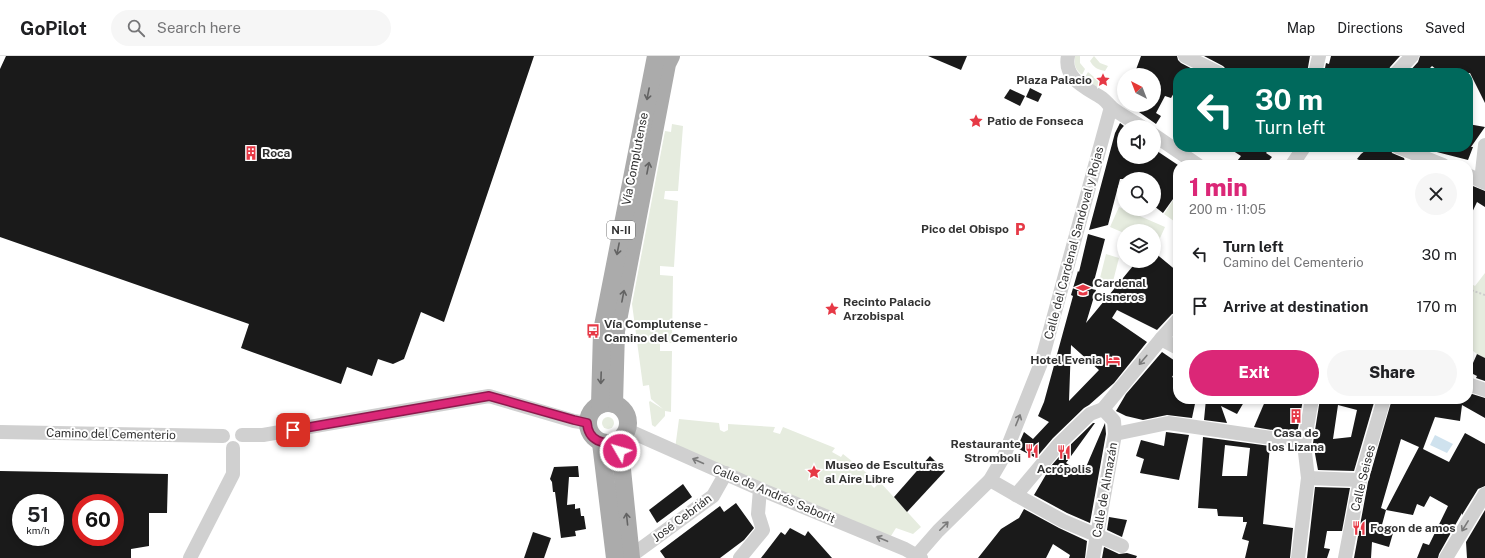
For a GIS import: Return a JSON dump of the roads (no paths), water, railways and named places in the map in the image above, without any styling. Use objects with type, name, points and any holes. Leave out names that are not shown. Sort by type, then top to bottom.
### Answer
[{"type":"main road","name":"Vía Complutense","points":[[607,404],[602,331],[656,56]]},
{"type":"main road","name":"Vía Complutense","points":[[607,404],[616,331],[667,64],[671,56]]},
{"type":"main road","points":[[623,435],[607,444],[601,443],[590,434],[587,423],[590,413],[607,404],[620,407],[625,413],[628,423],[623,435],[626,557]]},
{"type":"main road","points":[[601,443],[626,557]]},
{"type":"street","points":[[1068,56],[1070,74],[1080,86],[1104,99],[1111,107],[1131,120]]},
{"type":"street","points":[[1316,68],[1319,56]]},
{"type":"street","points":[[1401,68],[1412,56]]},
{"type":"street","points":[[1188,57],[1209,68]]},
{"type":"street","name":"Calle del Cardenal Sandoval y Rojas","points":[[919,557],[938,531],[990,480],[1004,456],[1038,370],[1048,321],[1111,107]]},
{"type":"street","points":[[1161,140],[1173,148]]},
{"type":"street","points":[[1473,177],[1483,182],[1485,146]]},
{"type":"street","points":[[1179,152],[1191,160]]},
{"type":"street","points":[[1410,152],[1430,160]]},
{"type":"street","points":[[1016,495],[1059,444],[1090,414],[1103,409],[1173,326]]},
{"type":"street","points":[[1161,339],[1173,345]]},
{"type":"street","points":[[1473,386],[1485,390]]},
{"type":"street","points":[[242,436],[263,435],[489,396],[587,423]]},
{"type":"street","points":[[1298,558],[1303,530],[1308,478],[1304,444],[1311,404]]},
{"type":"street","name":"Calle Seises","points":[[1345,558],[1360,480],[1383,404]]},
{"type":"street","points":[[1103,409],[1114,428],[1168,423],[1304,444]]},
{"type":"street","points":[[233,448],[224,443],[222,436],[224,432],[232,428],[236,429],[242,436]]},
{"type":"street","name":"Calle de Almazán","points":[[1093,558],[1114,428]]},
{"type":"street","name":"Camino del Cementerio","points":[[0,432],[222,436]]},
{"type":"street","name":"Calle de Andrés Saborit","points":[[623,435],[726,473],[760,489],[905,548],[919,557]]},
{"type":"street","points":[[233,448],[241,442],[242,436]]},
{"type":"street","points":[[190,558],[233,474],[233,448]]},
{"type":"street","name":"José Cebrián","points":[[626,557],[713,496],[726,473]]},
{"type":"street","points":[[1308,478],[1360,480]]},
{"type":"street","points":[[990,480],[1063,521],[1122,546]]},
{"type":"street","points":[[740,558],[764,530],[758,514],[760,489]]},
{"type":"street","points":[[1446,558],[1485,494]]},
{"type":"water","points":[[1435,435],[1453,444],[1447,453],[1430,445]]},
{"type":"place","name":"Plaza Palacio","points":[[1103,80]]},
{"type":"place","name":"Patio de Fonseca","points":[[976,121]]},
{"type":"place","name":"Roca","points":[[251,153]]},
{"type":"place","name":"Pico del Obispo","points":[[1020,229]]},
{"type":"place","name":"Cardenal Cisneros","points":[[1083,290]]},
{"type":"place","name":"Recinto Palacio Arzobispal","points":[[832,309]]},
{"type":"place","name":"Vía Complutense - Camino del Cementerio","points":[[593,331]]},
{"type":"place","name":"Hotel Evenia","points":[[1113,360]]},
{"type":"place","name":"Casa de los Lizana","points":[[1296,416]]},
{"type":"place","name":"Restaurante Stromboli","points":[[1032,451]]},
{"type":"place","name":"Acrópolis","points":[[1064,452]]},
{"type":"place","name":"Museo de Esculturas al Aire Libre","points":[[814,472]]},
{"type":"place","name":"Fogon de amos","points":[[1359,528]]}]
